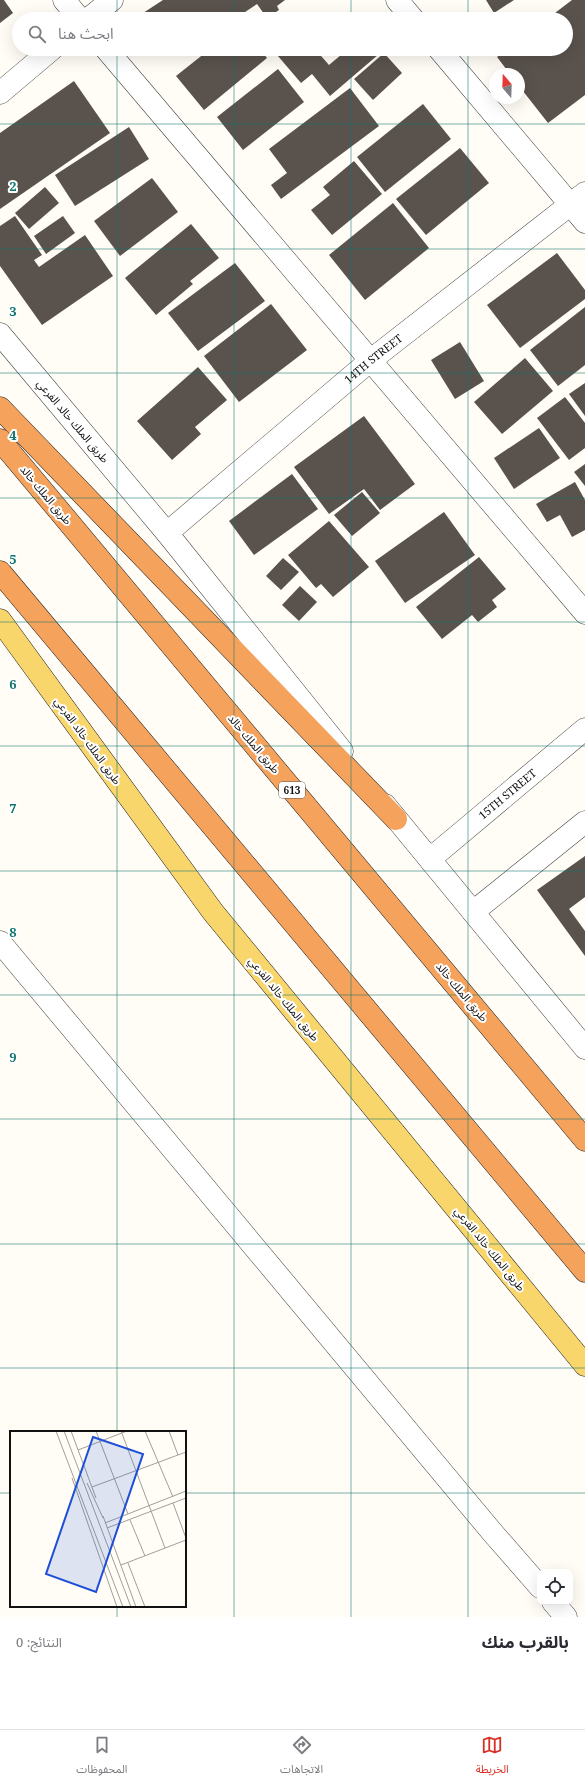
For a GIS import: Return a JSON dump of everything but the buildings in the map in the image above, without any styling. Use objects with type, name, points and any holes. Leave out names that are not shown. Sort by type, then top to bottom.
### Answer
[{"type":"highway","points":[[0,408],[396,819]]},
{"type":"highway","name":"طريق الملك خالد","points":[[0,440],[585,1140]]},
{"type":"highway","points":[[0,572],[585,1271]]},
{"type":"main road","name":"طريق الملك خالد الفرعي","points":[[0,620],[213,912],[585,1365]]},
{"type":"street","points":[[64,0],[74,12]]},
{"type":"street","points":[[97,12],[112,0]]},
{"type":"street","points":[[397,0],[407,12]]},
{"type":"street","points":[[0,93],[44,56]]},
{"type":"street","points":[[112,56],[585,612]]},
{"type":"street","points":[[445,56],[578,199],[585,222]]},
{"type":"street","name":"14TH STREET","points":[[167,532],[371,360],[578,199]]},
{"type":"street","name":"طريق الملك خالد الفرعي","points":[[0,334],[167,532],[396,819],[585,1048]]},
{"type":"street","name":"15TH STREET","points":[[430,859],[585,729]]},
{"type":"street","points":[[473,912],[585,822]]},
{"type":"street","points":[[0,942],[492,1532],[537,1584]]},
{"type":"street","points":[[556,1605],[566,1617]]}]
